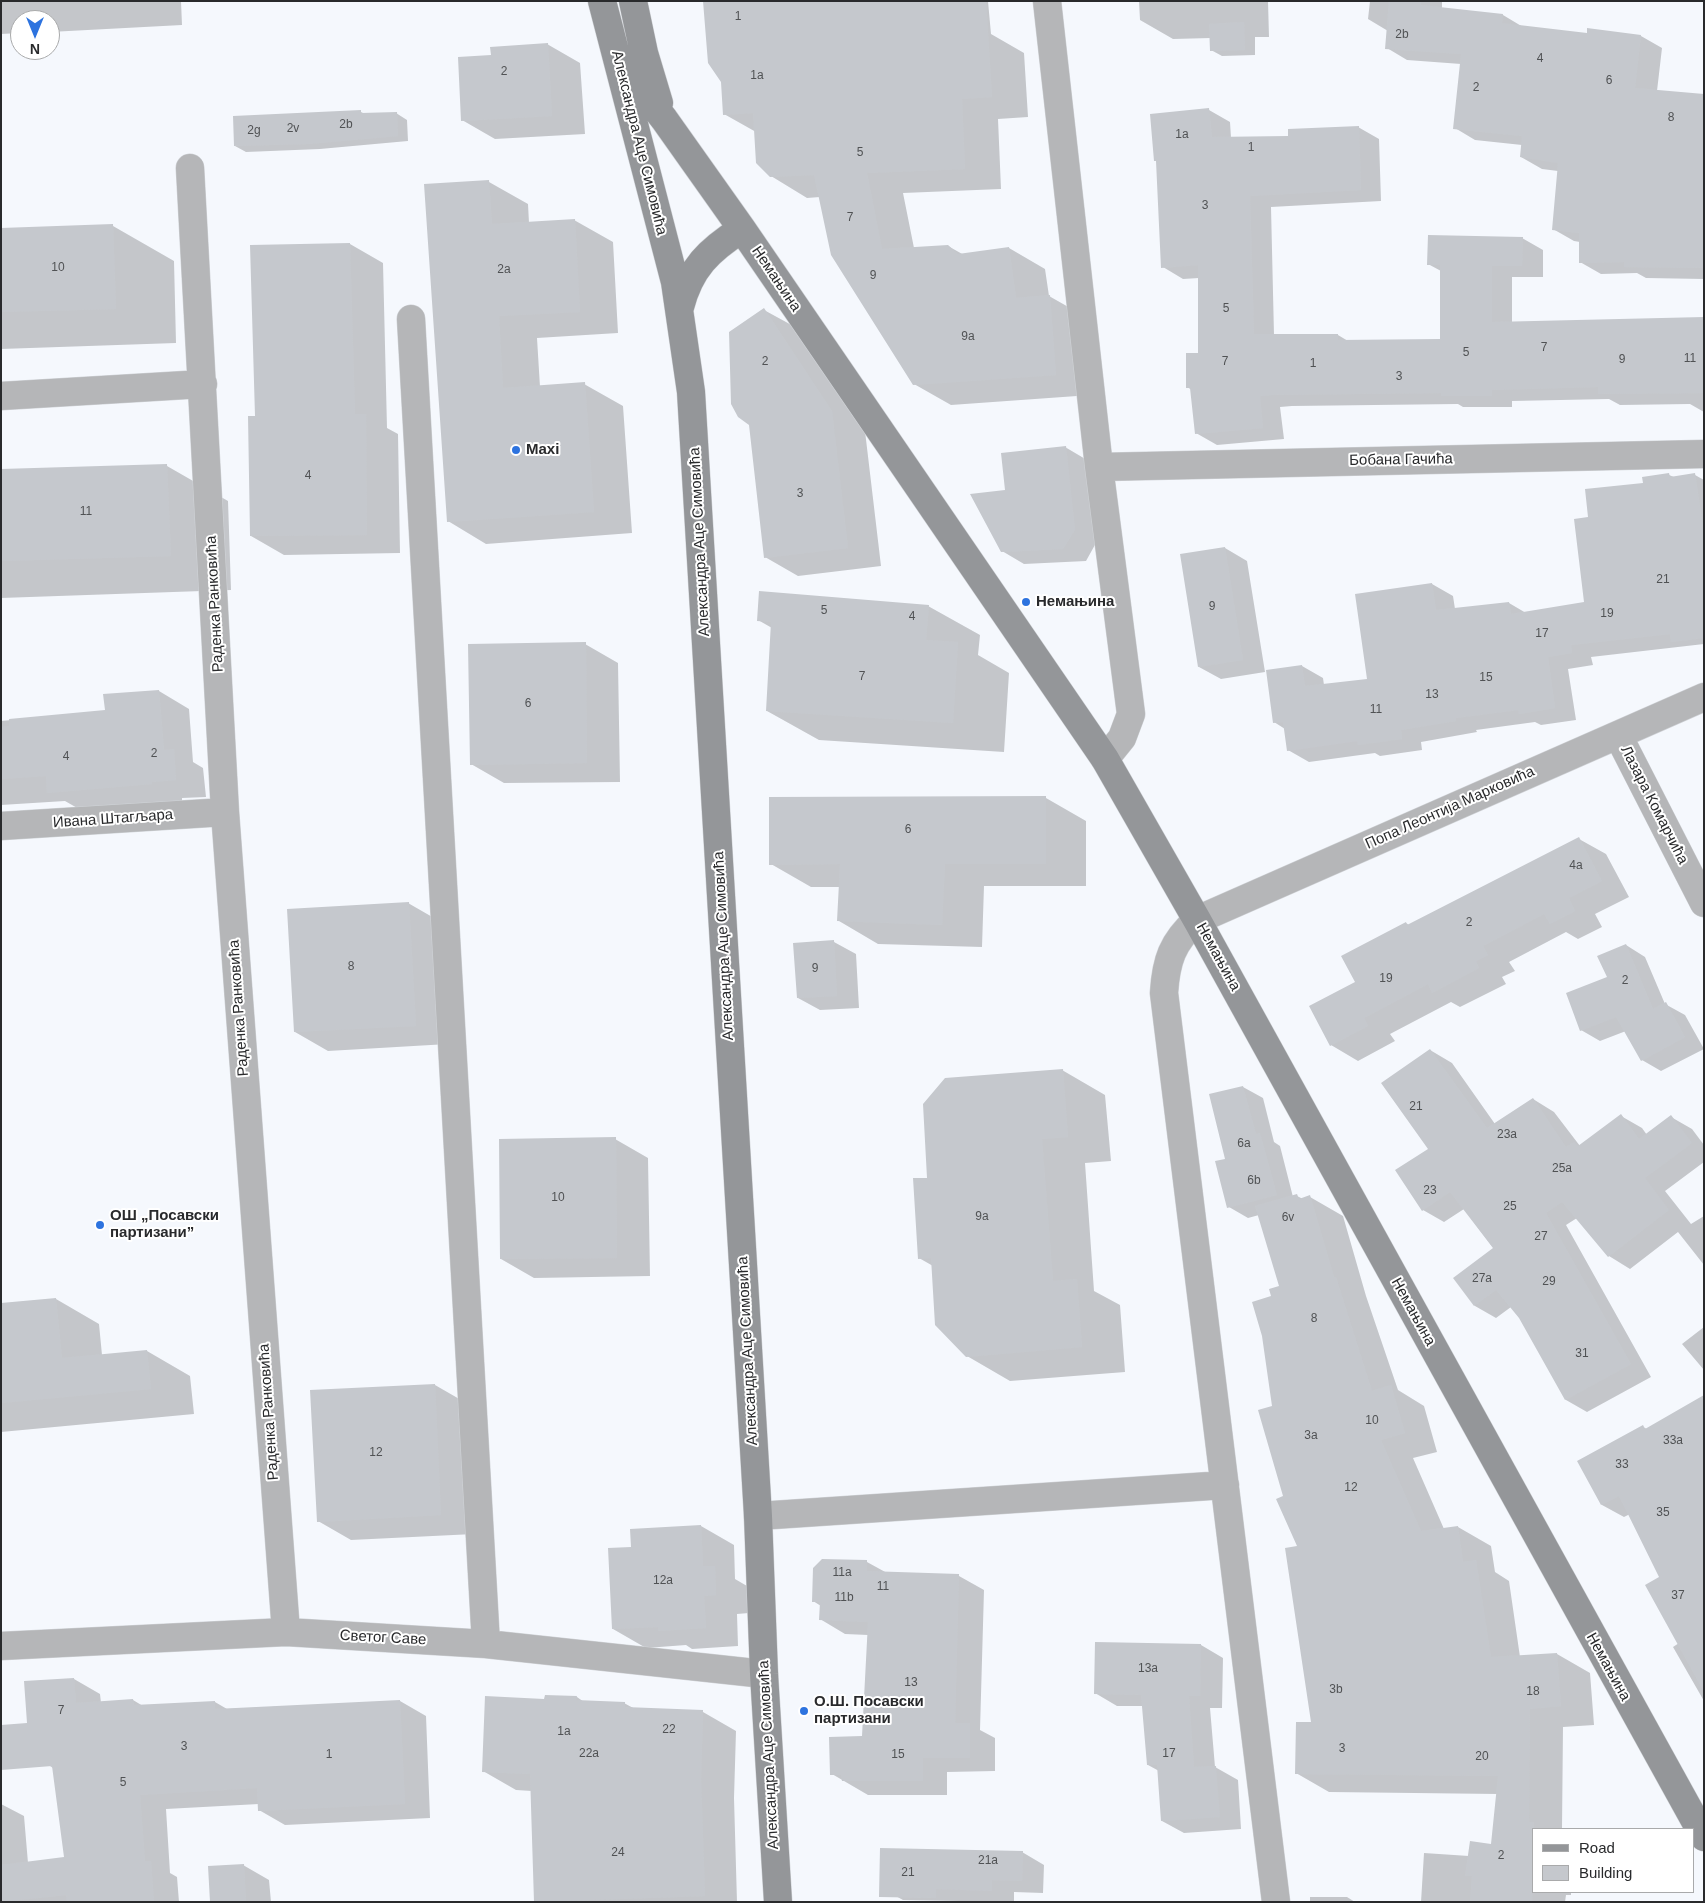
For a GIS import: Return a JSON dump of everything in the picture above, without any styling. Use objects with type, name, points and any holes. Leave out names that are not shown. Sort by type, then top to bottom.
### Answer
[{"type":"street","name":"Александра Аце Симовића","points":[[602,1],[680,307],[691,392],[758,1516],[764,1674],[778,1902]]},
{"type":"street","name":"Александра Аце Симовића","points":[[633,1],[644,53],[664,119]]},
{"type":"street","points":[[1048,1],[1099,467],[1130,714],[1122,738],[1105,759]]},
{"type":"street","name":"Немањина","points":[[619,62],[664,119],[742,229],[1105,759],[1197,920],[1704,1837]]},
{"type":"street","name":"Раденка Ранковића","points":[[190,168],[203,384],[224,812],[286,1632]]},
{"type":"street","points":[[680,307],[685,287],[700,263],[717,245],[742,229]]},
{"type":"street","points":[[410,319],[486,1644]]},
{"type":"street","points":[[1,396],[203,384]]},
{"type":"street","name":"Бобана Гачића","points":[[1099,467],[1704,454]]},
{"type":"street","name":"Попа Леонтија Марковића","points":[[1197,920],[1704,697]]},
{"type":"street","name":"Лазара Комарчића","points":[[1618,735],[1704,903]]},
{"type":"street","name":"Ивана Штагљара","points":[[1,826],[224,812]]},
{"type":"street","points":[[1197,920],[1184,932],[1173,949],[1165,968],[1164,993],[1276,1902]]},
{"type":"street","points":[[758,1516],[1225,1485]]},
{"type":"street","name":"Светог Саве","points":[[1,1646],[286,1632],[486,1644],[764,1674]]},
{"type":"building","points":[[703,1],[986,1],[992,97],[962,99],[965,169],[867,173],[882,249],[948,245],[958,254],[1009,247],[1016,298],[1050,295],[1056,375],[913,385],[831,255],[814,175],[770,177],[756,163],[753,113],[723,115],[721,82],[708,63]]},
{"type":"building","points":[[1389,1],[1421,1],[1421,5],[1503,14],[1502,23],[1587,33],[1587,28],[1641,35],[1635,88],[1704,94],[1704,268],[1624,267],[1624,262],[1579,263],[1579,233],[1552,230],[1558,163],[1520,157],[1522,136],[1453,129],[1461,54],[1385,49]]},
{"type":"building","points":[[1244,22],[1245,50],[1210,51],[1209,24]]},
{"type":"building","points":[[548,43],[552,116],[461,121],[458,57],[491,55],[490,47]]},
{"type":"building","points":[[1209,108],[1212,137],[1288,136],[1288,129],[1359,126],[1361,190],[1250,196],[1254,334],[1338,334],[1338,340],[1440,339],[1440,265],[1427,265],[1428,235],[1523,237],[1522,266],[1492,266],[1492,322],[1704,317],[1704,393],[1598,394],[1598,387],[1492,390],[1492,396],[1441,396],[1441,393],[1271,395],[1260,396],[1263,428],[1195,434],[1190,388],[1186,388],[1186,353],[1198,353],[1198,265],[1161,268],[1156,161],[1154,161],[1150,114]]},
{"type":"building","points":[[361,110],[361,113],[397,112],[398,136],[308,144],[234,146],[233,116]]},
{"type":"building","points":[[489,180],[492,224],[575,219],[580,312],[499,316],[503,388],[585,382],[594,512],[447,522],[424,184]]},
{"type":"building","points":[[113,224],[116,309],[1,312],[1,228]]},
{"type":"building","points":[[350,243],[355,414],[366,414],[367,535],[250,536],[248,416],[255,416],[250,245]]},
{"type":"building","points":[[764,308],[832,411],[848,548],[764,558],[749,425],[738,417],[731,404],[729,332]]},
{"type":"building","points":[[1066,446],[1075,530],[1063,549],[1001,552],[970,494],[1005,490],[1001,453]]},
{"type":"building","points":[[167,464],[171,556],[1,561],[1,469]]},
{"type":"building","points":[[1669,473],[1670,477],[1695,473],[1704,533],[1704,638],[1671,642],[1670,634],[1571,645],[1572,653],[1548,657],[1555,708],[1519,714],[1518,710],[1456,718],[1456,721],[1401,730],[1402,739],[1358,745],[1357,741],[1287,751],[1283,722],[1273,723],[1266,670],[1302,665],[1305,686],[1367,679],[1355,594],[1432,583],[1436,610],[1509,602],[1511,614],[1584,602],[1574,519],[1588,517],[1585,489],[1643,483],[1642,477]]},
{"type":"building","points":[[1225,547],[1243,660],[1198,667],[1180,554]]},
{"type":"building","points":[[759,591],[929,605],[926,640],[958,642],[953,723],[766,711],[771,622],[757,621]]},
{"type":"building","points":[[586,642],[587,763],[470,765],[468,644]]},
{"type":"building","points":[[159,690],[164,750],[174,749],[176,780],[152,782],[152,784],[47,793],[46,776],[1,779],[1,727],[9,726],[9,719],[105,710],[103,694]]},
{"type":"building","points":[[1046,796],[1046,864],[945,864],[942,925],[837,921],[840,864],[769,865],[769,797]]},
{"type":"building","points":[[1579,837],[1602,881],[1569,898],[1575,911],[1550,924],[1544,914],[1483,946],[1488,955],[1476,961],[1479,968],[1432,993],[1428,984],[1364,1018],[1368,1026],[1330,1046],[1309,1006],[1355,982],[1341,956],[1406,922],[1407,925]]},
{"type":"building","points":[[409,902],[416,1026],[294,1032],[287,909]]},
{"type":"building","points":[[834,940],[837,996],[797,998],[793,943]]},
{"type":"building","points":[[1626,944],[1653,1009],[1666,1002],[1685,1037],[1641,1061],[1616,1017],[1580,1031],[1566,993],[1607,977],[1597,956]]},
{"type":"building","points":[[1430,1049],[1487,1128],[1533,1098],[1566,1147],[1574,1142],[1578,1146],[1621,1114],[1639,1139],[1671,1115],[1692,1143],[1645,1178],[1669,1210],[1608,1257],[1562,1202],[1546,1213],[1631,1364],[1565,1400],[1519,1318],[1496,1290],[1474,1306],[1453,1278],[1493,1248],[1450,1192],[1422,1211],[1395,1170],[1428,1149],[1381,1083]]},
{"type":"building","points":[[1063,1069],[1068,1137],[1042,1139],[1053,1281],[1077,1279],[1082,1347],[966,1357],[935,1325],[931,1258],[918,1259],[913,1178],[927,1178],[923,1104],[945,1078]]},
{"type":"building","points":[[1243,1086],[1256,1134],[1260,1133],[1277,1195],[1227,1208],[1215,1161],[1225,1159],[1209,1094]]},
{"type":"building","points":[[616,1137],[617,1258],[500,1259],[499,1139]]},
{"type":"building","points":[[1297,1194],[1299,1199],[1310,1195],[1334,1277],[1336,1277],[1372,1391],[1391,1385],[1405,1433],[1381,1440],[1421,1531],[1458,1526],[1463,1562],[1476,1560],[1491,1657],[1557,1653],[1561,1706],[1530,1709],[1529,1822],[1534,1822],[1534,1828],[1532,1828],[1532,1902],[1470,1902],[1472,1876],[1465,1876],[1470,1841],[1491,1844],[1498,1776],[1295,1774],[1296,1722],[1311,1722],[1285,1548],[1297,1546],[1276,1499],[1283,1496],[1258,1410],[1272,1406],[1262,1336],[1252,1302],[1271,1296],[1269,1289],[1279,1286],[1255,1206]]},
{"type":"building","points":[[56,1298],[62,1358],[147,1350],[151,1389],[1,1403],[1,1303]]},
{"type":"building","points":[[435,1384],[441,1515],[317,1522],[310,1390]]},
{"type":"building","points":[[1704,1395],[1704,1692],[1645,1585],[1659,1577],[1619,1496],[1601,1505],[1577,1461],[1643,1425],[1645,1429]]},
{"type":"building","points":[[701,1525],[703,1566],[715,1566],[716,1595],[704,1596],[706,1628],[658,1631],[658,1627],[612,1629],[608,1548],[631,1547],[630,1529]]},
{"type":"building","points":[[822,1559],[867,1560],[867,1571],[959,1574],[955,1723],[970,1723],[970,1758],[923,1758],[923,1781],[842,1781],[841,1775],[830,1775],[829,1737],[862,1736],[868,1622],[819,1620],[820,1602],[812,1602],[813,1568]]},
{"type":"building","points":[[1095,1642],[1201,1644],[1200,1696],[1189,1696],[1194,1767],[1216,1766],[1220,1817],[1161,1821],[1157,1765],[1147,1765],[1141,1695],[1094,1694]]},
{"type":"building","points":[[74,1678],[76,1703],[133,1699],[134,1705],[215,1701],[215,1709],[400,1700],[405,1804],[258,1811],[257,1788],[140,1795],[145,1861],[151,1861],[154,1902],[67,1902],[66,1895],[1,1902],[1,1865],[64,1857],[52,1766],[1,1770],[1,1725],[27,1723],[24,1681]]},
{"type":"building","points":[[545,1695],[577,1696],[576,1700],[625,1702],[625,1707],[703,1710],[701,1778],[705,1896],[534,1902],[530,1774],[482,1772],[485,1696],[544,1699]]},
{"type":"building","points":[[880,1848],[1023,1851],[1022,1881],[992,1880],[992,1891],[936,1889],[936,1898],[879,1897]]},
{"type":"building","points":[[244,1864],[246,1902],[210,1902],[208,1866]]},
{"type":"place","name":"Maxi","points":[[516,450]]},
{"type":"place","name":"Немањина","points":[[1026,602]]},
{"type":"place","name":"ОШ „Посавски партизани”","points":[[100,1225]]},
{"type":"place","name":"О.Ш. Посавски партизани","points":[[804,1711]]}]
